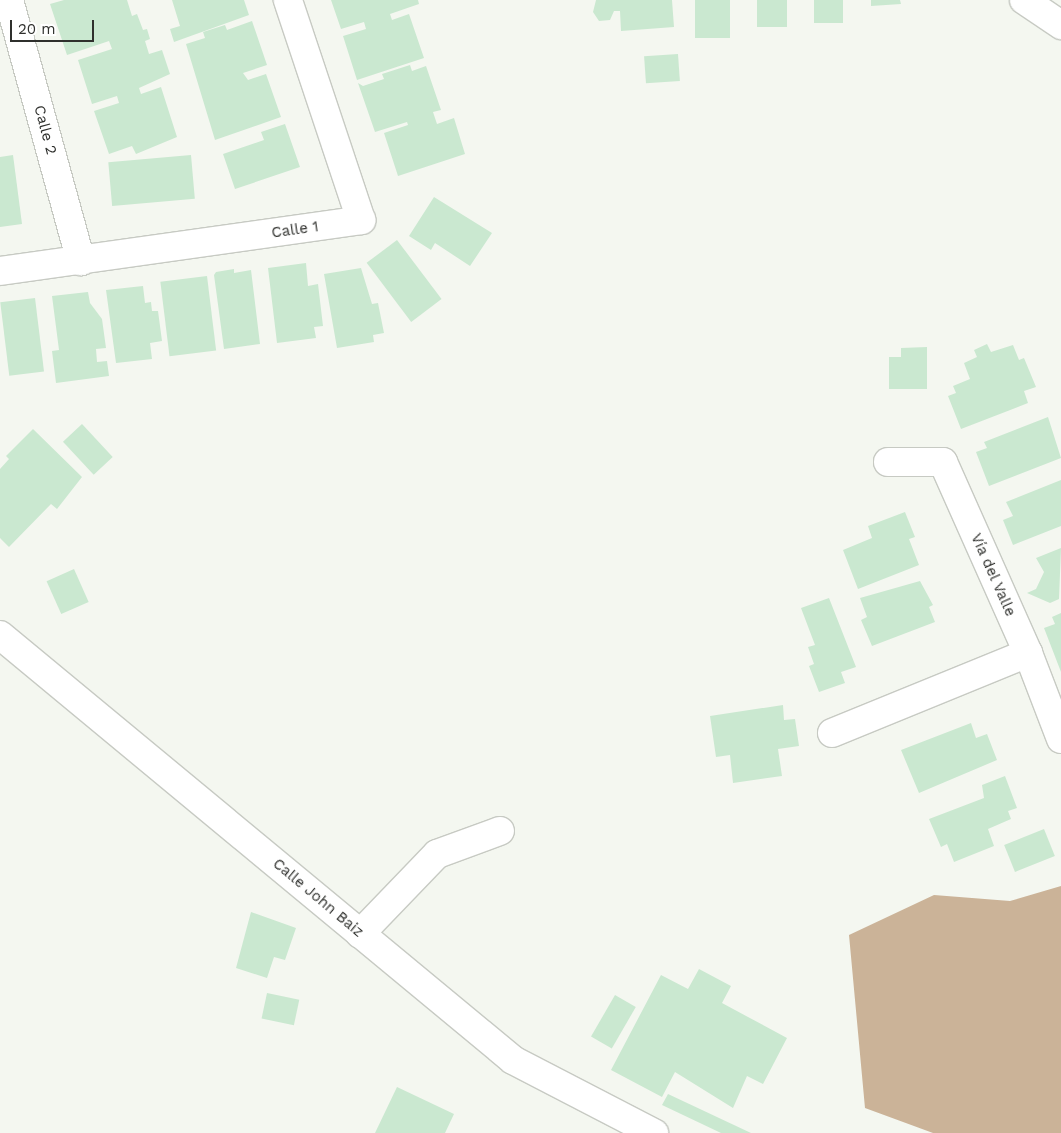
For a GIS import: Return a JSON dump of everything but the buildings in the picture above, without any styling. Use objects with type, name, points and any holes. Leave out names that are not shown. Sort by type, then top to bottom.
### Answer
[{"type":"street","name":"Calle 2","points":[[9,0],[81,261]]},
{"type":"street","name":"Calle 1","points":[[0,271],[361,220],[288,0]]},
{"type":"street","points":[[1024,0],[1061,25]]},
{"type":"street","name":"Vía del Valle","points":[[888,462],[943,462],[1028,654],[1061,740]]},
{"type":"street","name":"Calle John Baiz","points":[[0,635],[513,1060],[654,1133]]},
{"type":"street","points":[[832,733],[1028,654]]},
{"type":"street","points":[[360,934],[437,854],[500,831]]},
{"type":"shaded area","points":[[1061,886],[1061,1133],[933,1133],[865,1108],[849,935],[934,895],[1010,901]]}]
